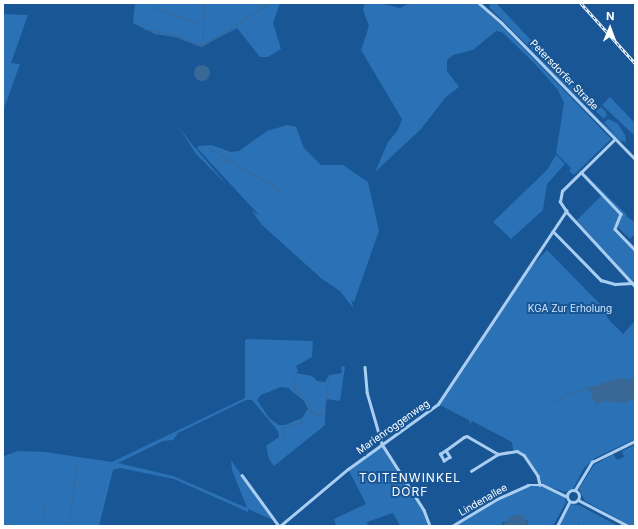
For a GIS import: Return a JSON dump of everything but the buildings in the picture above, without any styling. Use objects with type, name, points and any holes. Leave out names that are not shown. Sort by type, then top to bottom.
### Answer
[{"type":"street","name":"Petersdorfer Straße","points":[[479,3],[502,23],[635,159]]},
{"type":"street","points":[[615,139],[560,194],[561,205],[634,284]]},
{"type":"street","points":[[581,172],[621,214],[615,229],[635,250]]},
{"type":"street","name":"Marienroggenweg","points":[[242,475],[279,526],[382,444],[438,404],[566,211]]},
{"type":"street","points":[[553,231],[601,280],[615,284],[634,284]]},
{"type":"street","points":[[364,368],[367,392],[382,444],[424,510],[430,526]]},
{"type":"street","points":[[446,450],[450,457],[444,461],[439,455],[446,450],[467,436],[498,454]]},
{"type":"street","points":[[575,490],[592,462],[635,441]]},
{"type":"street","points":[[471,472],[498,454],[513,450],[520,452],[538,476],[540,485],[566,496],[569,502]]},
{"type":"street","name":"Lindenallee","points":[[452,526],[502,496],[528,486],[540,485]]},
{"type":"street","points":[[566,496],[570,490],[575,490]]},
{"type":"street","points":[[575,490],[579,494],[578,500]]},
{"type":"street","points":[[569,502],[574,503],[578,500]]},
{"type":"street","points":[[578,500],[628,526]]},
{"type":"street","points":[[557,526],[569,502]]},
{"type":"green space","points":[[135,3],[280,3],[273,23],[281,49],[268,57],[260,57],[237,28],[201,47],[175,37],[155,34],[133,23]]},
{"type":"green space","points":[[365,3],[379,3],[400,8],[409,3],[477,3],[501,25],[611,139],[574,175],[569,171],[571,168],[556,153],[564,103],[558,90],[535,64],[502,32],[496,31],[473,50],[453,55],[447,60],[447,71],[459,87],[446,97],[421,129],[375,172],[388,142],[398,130],[402,119],[361,50],[369,26],[363,10]]},
{"type":"green space","points":[[491,3],[496,3],[597,110],[601,107],[605,111],[607,115],[604,119],[566,84],[600,120],[488,9],[559,77],[489,7]]},
{"type":"green space","points":[[3,14],[28,15],[11,63],[20,64],[3,111]]},
{"type":"green space","points":[[610,97],[635,123],[635,136],[602,105]]},
{"type":"green space","points":[[609,119],[618,124],[625,135],[626,143],[619,138],[623,142],[620,141],[604,125],[603,123],[615,134],[604,122]]},
{"type":"green space","points":[[287,125],[296,127],[304,148],[321,165],[343,165],[368,182],[379,231],[354,302],[351,300],[354,309],[340,291],[322,279],[262,225],[251,210],[259,215],[197,148],[199,146],[211,145],[231,152],[239,151],[267,131]]},
{"type":"green space","points":[[178,126],[191,143],[228,186],[196,154]]},
{"type":"green space","points":[[556,155],[565,164],[547,184],[543,210],[511,239],[493,222],[547,170]]},
{"type":"green space","points":[[582,171],[627,215],[626,216],[635,222],[635,234],[630,239],[617,226],[615,229],[635,250],[635,286],[576,221],[602,195]]},
{"type":"green space","name":"KGA Zur Erholung","points":[[547,250],[600,304],[609,320],[623,334],[635,321],[635,439],[595,458],[584,468],[573,489],[565,492],[541,484],[524,455],[513,450],[512,442],[472,421],[470,424],[469,420],[438,404],[528,270]]},
{"type":"green space","points":[[245,340],[313,341],[312,357],[296,366],[298,371],[296,373],[312,376],[317,381],[325,382],[329,375],[342,373],[341,366],[345,367],[340,401],[326,399],[325,425],[274,466],[269,459],[266,446],[279,437],[278,431],[252,400],[246,400],[178,433],[173,440],[163,441],[118,463],[173,476],[247,508],[232,470],[231,460],[273,520],[248,509],[248,512],[174,479],[120,468],[113,470],[99,526],[3,526],[4,456],[18,451],[45,452],[112,462],[245,398]],"holes":[[[281,387],[288,388],[304,401],[308,409],[302,418],[285,425],[279,425],[269,418],[257,400],[261,395]]]},
{"type":"green space","points":[[382,444],[424,510],[430,526],[400,526],[393,513],[367,522],[368,526],[336,526],[334,519],[366,504],[348,469]]},
{"type":"green space","points":[[635,445],[635,526],[631,526],[585,501],[579,489],[594,465],[613,454],[617,460],[624,457],[622,451]]},
{"type":"green space","points":[[528,485],[543,485],[564,494],[566,502],[553,526],[528,526],[527,520],[503,522],[502,526],[452,526],[487,505]]},
{"type":"green space","points":[[571,504],[579,505],[618,526],[579,526],[579,521],[578,526],[559,526]]},
{"type":"shaded area","points":[[202,65],[209,70],[210,73],[205,80],[202,81],[195,76],[194,73],[199,66]]},
{"type":"shaded area","points":[[619,378],[635,380],[635,398],[624,403],[604,401],[596,405],[588,388]]},
{"type":"shaded area","points":[[518,514],[524,516],[528,526],[502,526],[510,517]]},
{"type":"waterway","points":[[202,45],[204,3]]},
{"type":"waterway","points":[[257,3],[265,6],[270,3]]},
{"type":"waterway","points":[[144,29],[175,35],[202,46],[265,6]]},
{"type":"waterway","points":[[153,7],[199,24]]},
{"type":"waterway","points":[[209,148],[281,191]]},
{"type":"waterway","points":[[217,168],[227,159]]},
{"type":"waterway","points":[[282,438],[283,428],[302,422],[311,411],[317,416],[324,412],[329,375]]},
{"type":"waterway","points":[[295,379],[294,389],[305,398],[311,411]]},
{"type":"waterway","points":[[554,402],[569,393],[588,388]]},
{"type":"waterway","points":[[68,526],[76,468]]},
{"type":"waterway","points":[[40,526],[46,502]]},
{"type":"railway","points":[[581,3],[635,63]]},
{"type":"district","name":"TOITENWINKEL DORF","points":[[410,485]]}]
